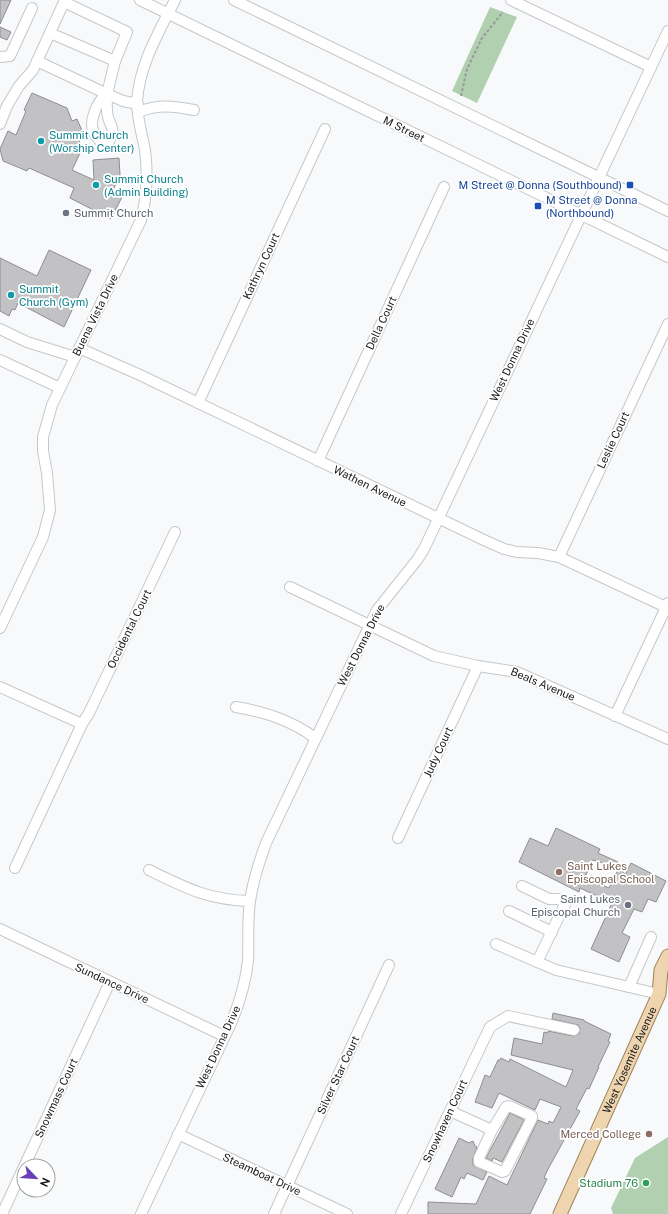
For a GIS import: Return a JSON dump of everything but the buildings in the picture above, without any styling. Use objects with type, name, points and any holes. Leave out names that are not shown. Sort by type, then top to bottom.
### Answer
[{"type":"main road","name":"West Yosemite Avenue","points":[[560,1214],[664,990],[661,970],[668,956]]},
{"type":"street","name":"M Street","points":[[140,0],[668,257]]},
{"type":"street","name":"Buena Vista Drive","points":[[0,628],[43,537],[50,510],[48,473],[43,451],[43,437],[52,405],[141,220],[144,207],[147,172],[138,108],[140,82],[154,44],[175,0]]},
{"type":"street","points":[[234,0],[668,211]]},
{"type":"street","points":[[511,0],[651,67]]},
{"type":"street","points":[[0,124],[6,106],[19,86],[33,70],[64,2],[126,32],[115,61],[107,94]]},
{"type":"street","points":[[0,57],[10,56],[32,8]]},
{"type":"street","name":"West Donna Drive","points":[[141,1214],[241,999],[248,959],[247,941],[250,901],[254,878],[260,860],[315,738],[369,625],[377,610],[424,549],[668,31]]},
{"type":"street","points":[[50,33],[115,61]]},
{"type":"street","points":[[37,62],[138,108],[164,106],[194,110]]},
{"type":"street","name":"Kathryn Court","points":[[198,403],[324,129]]},
{"type":"street","name":"Della Court","points":[[318,461],[444,187]]},
{"type":"street","name":"Leslie Court","points":[[559,557],[668,324]]},
{"type":"street","name":"Wathen Avenue","points":[[0,329],[27,342],[77,353],[140,375],[438,519],[504,549],[516,552],[538,553],[559,557],[667,606]]},
{"type":"street","points":[[0,360],[60,388]]},
{"type":"street","name":"Occidental Court","points":[[15,868],[82,724],[89,713],[175,532]]},
{"type":"street","name":"Beals Avenue","points":[[290,587],[434,656],[478,666],[517,672],[668,739]]},
{"type":"street","points":[[615,716],[667,606]]},
{"type":"street","name":"Judy Court","points":[[398,838],[478,666]]},
{"type":"street","points":[[0,687],[82,724]]},
{"type":"street","points":[[236,707],[281,718],[305,730],[315,738]]},
{"type":"street","points":[[149,870],[186,888],[207,896],[221,899],[250,901]]},
{"type":"street","points":[[522,886],[549,900],[558,898],[566,902],[537,962]]},
{"type":"street","points":[[509,911],[552,932]]},
{"type":"street","name":"Sundance Drive","points":[[0,930],[224,1036]]},
{"type":"street","points":[[629,987],[651,937]]},
{"type":"street","points":[[496,944],[556,970],[629,987],[664,990]]},
{"type":"street","name":"Silver Star Court","points":[[274,1214],[389,965]]},
{"type":"street","name":"Snowmass Court","points":[[2,1214],[110,982]]},
{"type":"street","name":"Snowhaven Court","points":[[401,1214],[490,1027],[508,1016],[574,1030]]},
{"type":"street","points":[[509,1106],[532,1116],[505,1171],[502,1172],[479,1162],[479,1158],[492,1130],[506,1107],[509,1106]]},
{"type":"street","points":[[450,1111],[492,1130]]},
{"type":"street","name":"Steamboat Drive","points":[[178,1134],[346,1214]]},
{"type":"path","points":[[461,96],[467,70],[482,38],[503,12]]},
{"type":"green space","points":[[490,7],[517,17],[477,103],[452,91]]},
{"type":"green space","name":"Stadium 76","points":[[668,1137],[668,1214],[613,1214],[611,1208],[635,1158]]},
{"type":"place","name":"Summit Church (Worship Center)","points":[[41,141]]},
{"type":"place","name":"Summit Church (Admin Building)","points":[[96,185]]},
{"type":"place","name":"M Street @ Donna (Southbound)","points":[[630,185]]},
{"type":"place","name":"M Street @ Donna (Northbound)","points":[[538,206]]},
{"type":"place","name":"Summit Church","points":[[66,213]]},
{"type":"place","name":"Summit Church (Gym)","points":[[11,295]]},
{"type":"place","name":"Saint Lukes Episcopal School","points":[[559,872]]},
{"type":"place","name":"Saint Lukes Episcopal Church","points":[[628,905]]},
{"type":"place","name":"Merced College","points":[[649,1134]]},
{"type":"place","name":"Stadium 76","points":[[646,1183]]}]
